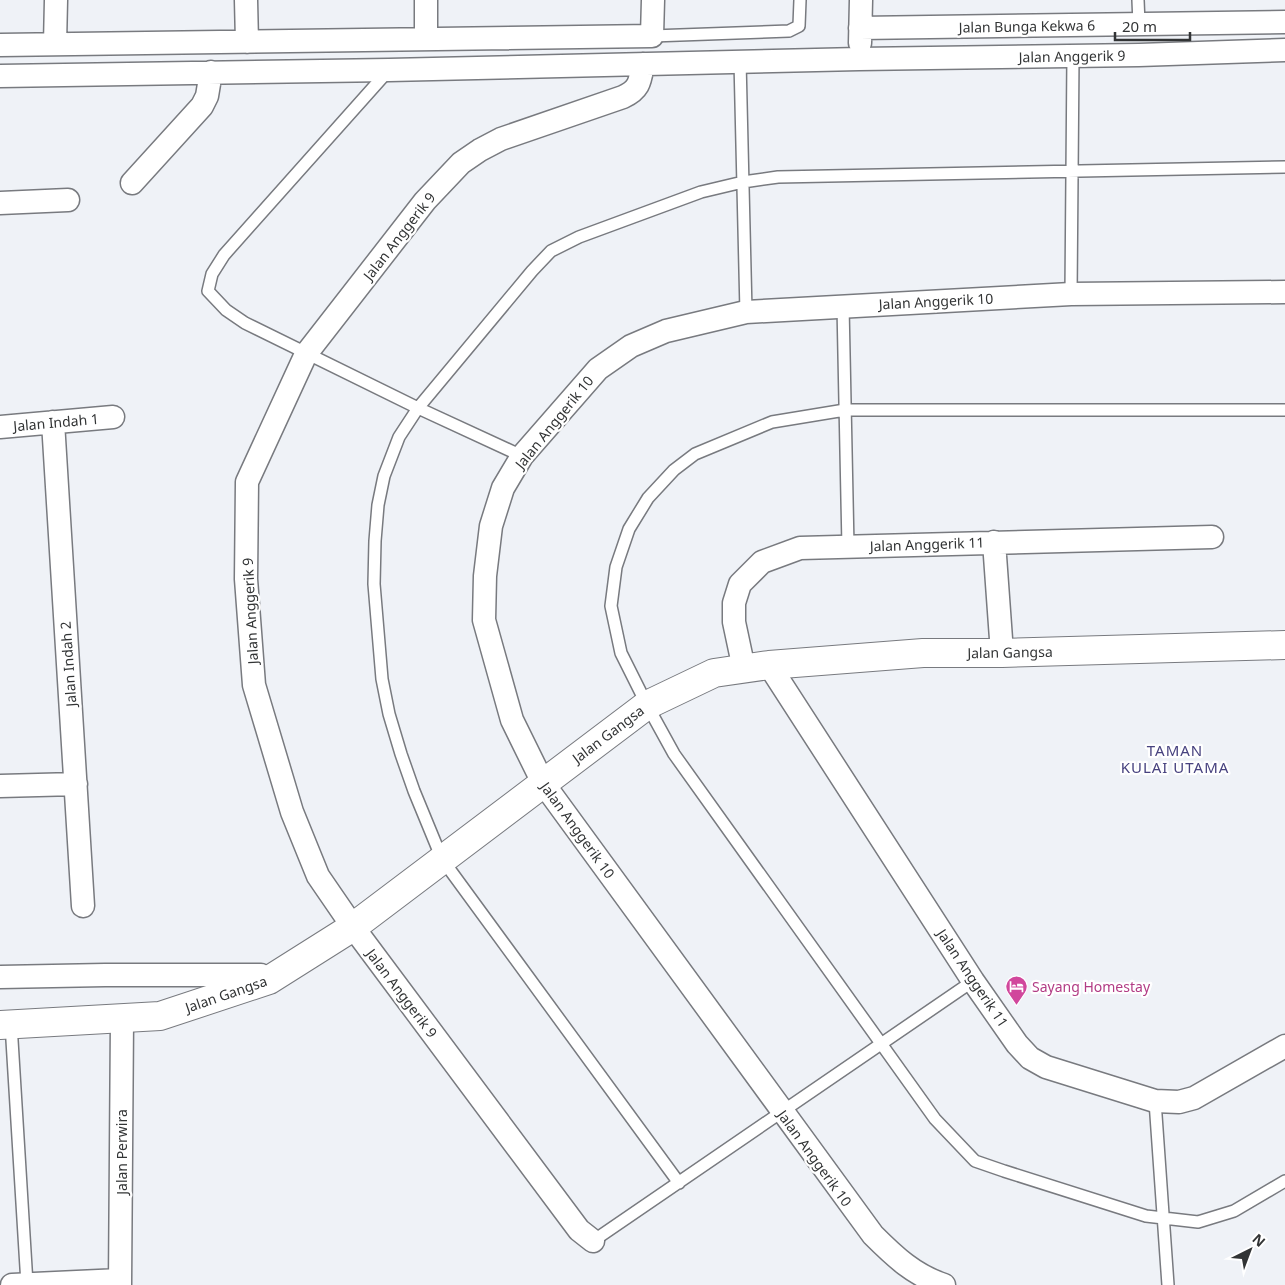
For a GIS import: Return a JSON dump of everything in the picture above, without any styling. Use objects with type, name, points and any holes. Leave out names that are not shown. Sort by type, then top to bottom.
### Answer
[{"type":"street","points":[[55,44],[56,0]]},
{"type":"street","points":[[246,0],[248,42]]},
{"type":"street","points":[[426,0],[426,39]]},
{"type":"street","points":[[0,45],[652,36],[653,0]]},
{"type":"street","points":[[859,59],[860,0]]},
{"type":"street","name":"Jalan Bunga Kekwa 6","points":[[860,28],[1285,22]]},
{"type":"street","name":"Jalan Anggerik 9","points":[[0,76],[389,70],[740,61],[1139,56],[1285,50]]},
{"type":"street","name":"Jalan Anggerik 9","points":[[593,1241],[579,1230],[353,927],[318,876],[292,812],[254,685],[246,580],[247,482],[306,354],[425,201],[461,163],[501,139],[623,98],[633,92],[640,84],[644,64]]},
{"type":"street","points":[[132,183],[202,106],[207,96],[211,72]]},
{"type":"street","points":[[0,204],[68,200]]},
{"type":"street","name":"Jalan Anggerik 10","points":[[944,1285],[933,1281],[898,1261],[872,1235],[543,783],[512,720],[484,620],[485,576],[491,526],[504,488],[522,456],[598,369],[631,346],[666,331],[746,312],[1071,294],[1285,292]]},
{"type":"street","name":"Jalan Indah 1","points":[[0,426],[113,416]]},
{"type":"street","name":"Jalan Indah 2","points":[[53,422],[83,906]]},
{"type":"street","name":"Jalan Anggerik 11","points":[[1212,537],[800,548],[762,562],[740,584],[734,603],[734,622],[756,667],[973,981],[1030,1058],[1046,1067],[1156,1101],[1179,1102],[1194,1098],[1285,1046]]},
{"type":"street","points":[[994,542],[1002,653]]},
{"type":"street","name":"Jalan Gangsa","points":[[5,1024],[160,1016],[269,980],[353,927],[646,705],[714,673],[756,667],[923,653],[1002,653],[1285,645]]},
{"type":"street","points":[[0,786],[76,784]]},
{"type":"street","points":[[0,978],[105,975],[252,975],[261,976],[269,980]]},
{"type":"street","name":"Jalan Perwira","points":[[120,1282],[122,1019]]},
{"type":"street","points":[[19,1285],[120,1282]]},
{"type":"lane","points":[[652,36],[789,31],[799,26],[800,0]]},
{"type":"lane","points":[[1138,0],[1139,24]]},
{"type":"lane","points":[[1071,294],[1074,56]]},
{"type":"lane","points":[[740,61],[746,312]]},
{"type":"lane","points":[[389,70],[224,256],[212,274],[208,291],[226,310],[245,324],[522,456]]},
{"type":"lane","points":[[679,1183],[442,859],[414,791],[389,714],[382,679],[374,584],[377,523],[384,476],[399,437],[418,408],[532,271],[551,251],[579,237],[701,192],[743,182],[778,177],[1285,167]]},
{"type":"lane","points":[[843,306],[848,547]]},
{"type":"lane","points":[[1285,410],[845,410],[772,422],[694,454],[674,470],[648,498],[629,529],[616,567],[611,606],[621,653],[646,705],[674,754],[935,1119],[975,1161],[1004,1172],[1146,1216],[1198,1222],[1234,1211],[1285,1181]]},
{"type":"lane","points":[[593,1241],[973,981]]},
{"type":"lane","points":[[5,1024],[19,1285]]},
{"type":"lane","points":[[1156,1101],[1168,1285]]},
{"type":"place","name":"Sayang Homestay","points":[[1016,1005]]},
{"type":"district","name":"TAMAN KULAI UTAMA","points":[[1175,758]]}]
